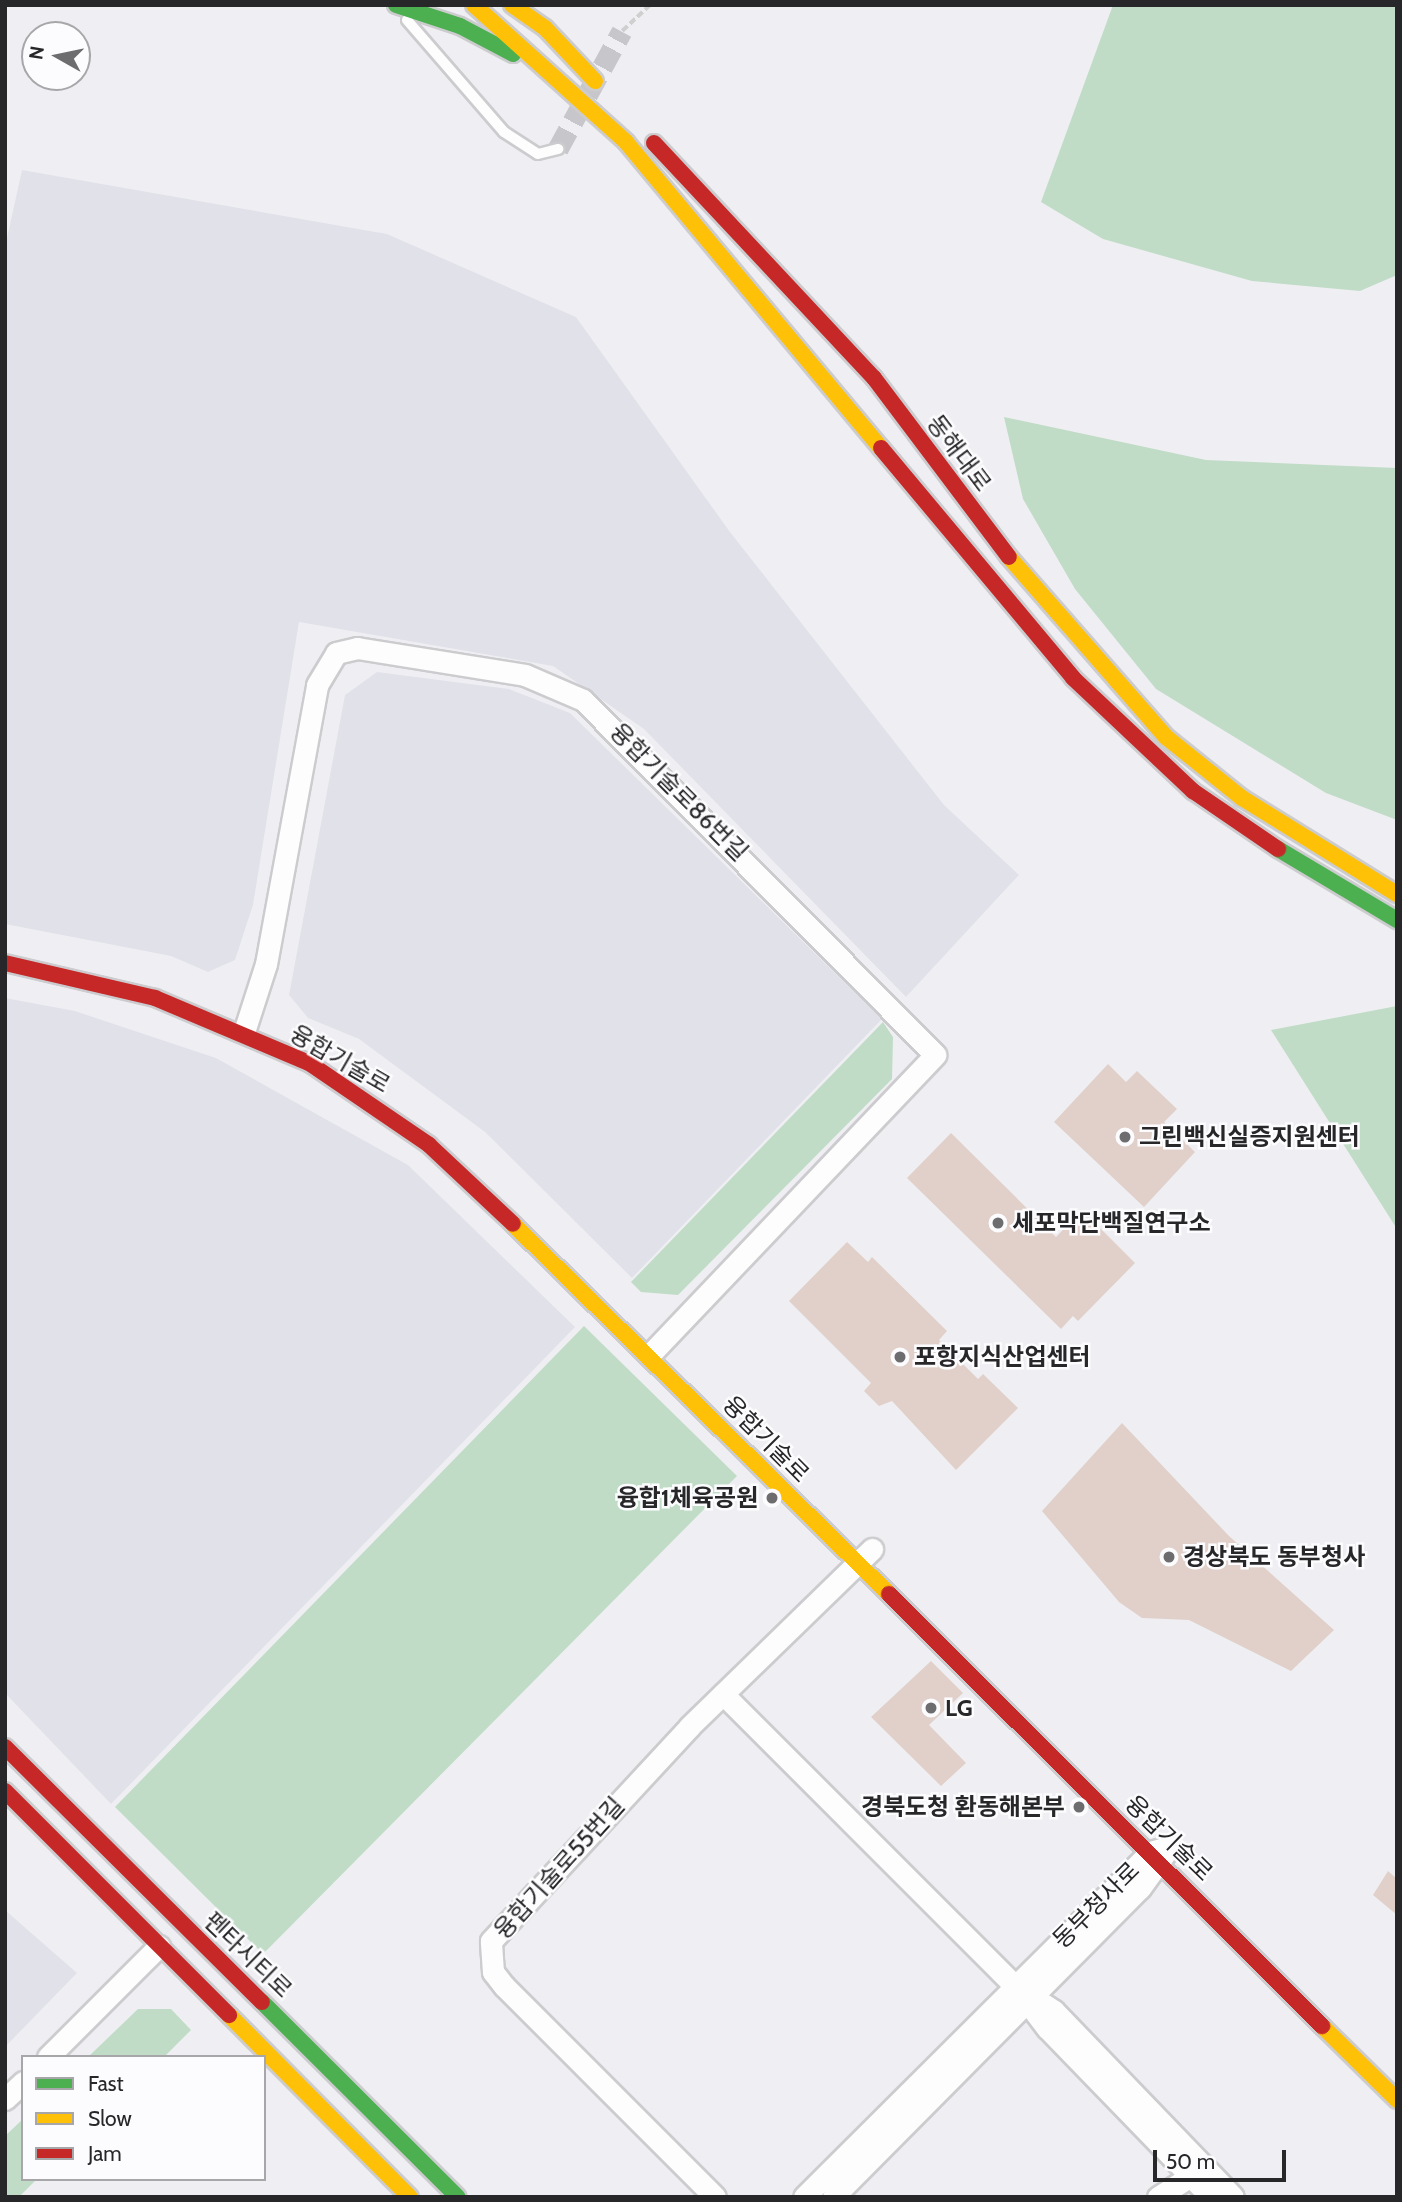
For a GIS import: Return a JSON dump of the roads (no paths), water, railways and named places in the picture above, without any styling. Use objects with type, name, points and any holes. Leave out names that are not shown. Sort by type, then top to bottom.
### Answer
[{"type":"street","points":[[394,5],[503,48],[604,120]]},
{"type":"street","points":[[474,5],[604,120],[845,398],[1073,678],[1193,791],[1336,889],[1397,920]]},
{"type":"street","points":[[512,5],[545,28],[609,92],[537,5]]},
{"type":"street","name":"동해대로","points":[[645,132],[874,378],[1046,605],[1166,737],[1242,798],[1397,894]]},
{"type":"street","name":"융합기술로86번길","points":[[247,1024],[304,775],[317,685],[335,653],[357,649],[525,675],[583,700],[935,1055],[655,1349]]},
{"type":"street","name":"융합기술로","points":[[5,963],[155,998],[247,1024],[277,1028],[344,1064]]},
{"type":"street","points":[[93,964],[204,998]]},
{"type":"street","name":"융합기술로","points":[[227,1007],[247,1024],[377,1104],[429,1145],[655,1349],[871,1558],[1397,2100]]},
{"type":"street","name":"융합기술로","points":[[409,1108],[469,1156]]},
{"type":"street","name":"융합기술로","points":[[592,1275],[655,1349],[690,1371]]},
{"type":"street","name":"융합기술로","points":[[855,1533],[871,1558]]},
{"type":"street","name":"융합기술로55번길","points":[[715,2197],[504,1986],[489,1953],[507,1919],[723,1694],[871,1558]]},
{"type":"street","name":"융합기술로","points":[[972,1650],[1160,1854],[1207,1884]]},
{"type":"street","points":[[723,1694],[1025,1995],[1054,2011],[1197,2174],[1212,2197]]},
{"type":"street","name":"펜타시티로","points":[[5,1746],[458,2197]]},
{"type":"street","points":[[5,1791],[410,2197]]},
{"type":"street","name":"동부청사로","points":[[833,2197],[1160,1854]]},
{"type":"street","points":[[50,2055],[182,1923]]},
{"type":"street","points":[[1270,1947],[1397,2075]]},
{"type":"street","name":"동부청사로","points":[[804,2197],[1025,1995]]},
{"type":"street","points":[[5,2099],[21,2084]]},
{"type":"street","points":[[1158,2197],[1197,2174]]},
{"type":"street","points":[[1178,2197],[1197,2174]]},
{"type":"street","points":[[1197,2174],[1233,2197]]},
{"type":"lane","points":[[394,5],[458,72],[504,132],[538,154],[558,149]]},
{"type":"tunnel","points":[[558,149],[622,31]]},
{"type":"place","name":"그린백신실증지원센터","points":[[1125,1137]]},
{"type":"place","name":"세포막단백질연구소","points":[[998,1223]]},
{"type":"place","name":"포항지식산업센터","points":[[900,1357]]},
{"type":"place","name":"융합1체육공원","points":[[772,1498]]},
{"type":"place","name":"경상북도 동부청사","points":[[1169,1557]]},
{"type":"place","name":"LG","points":[[931,1708]]},
{"type":"place","name":"경북도청 환동해본부","points":[[1079,1807]]}]
